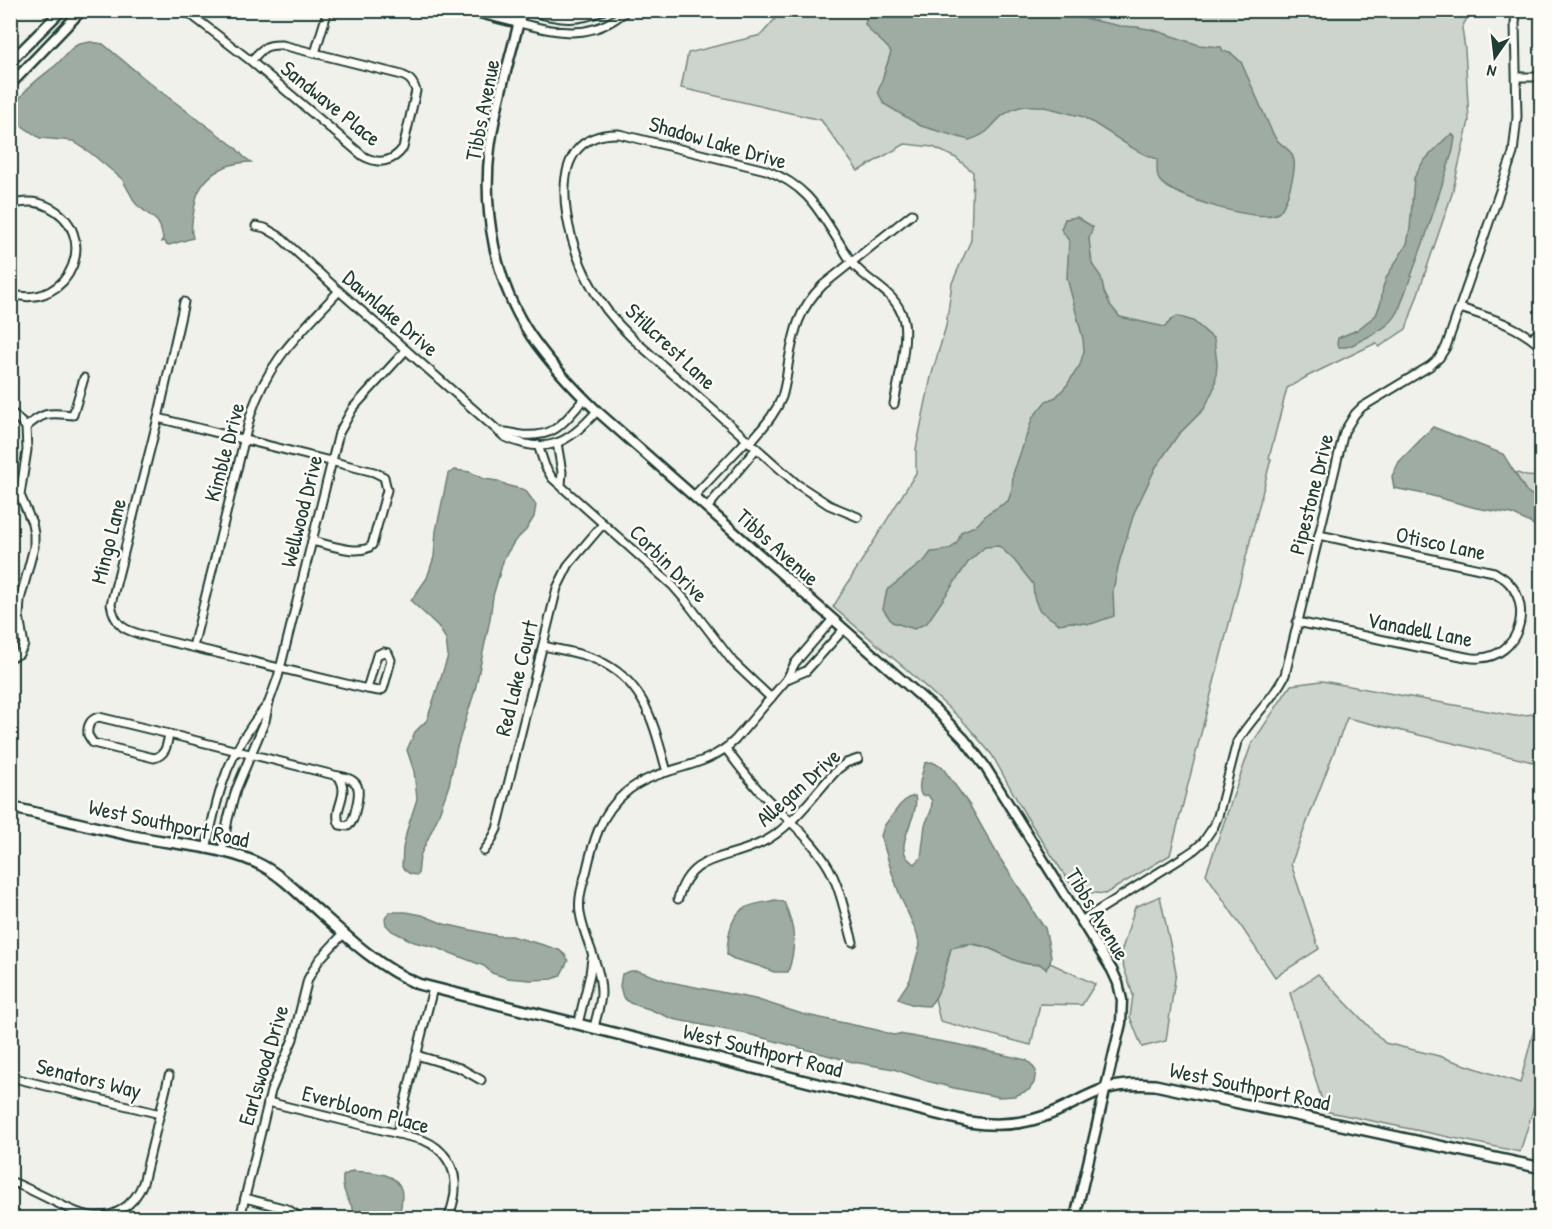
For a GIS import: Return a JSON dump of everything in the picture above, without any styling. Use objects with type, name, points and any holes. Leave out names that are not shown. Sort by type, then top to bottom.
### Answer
[{"type":"main road","name":"West Southport Road","points":[[10,807],[138,837],[222,852],[256,862],[279,875],[344,933],[394,973],[418,984],[978,1123],[998,1125],[1040,1118],[1106,1089],[1129,1084],[1155,1085],[1542,1168]]},
{"type":"street","points":[[10,62],[62,10]]},
{"type":"street","points":[[10,85],[82,10]]},
{"type":"street","name":"Sandwave Place","points":[[185,10],[251,61],[363,156],[370,160],[384,162],[398,154],[403,148],[415,99],[416,91],[413,83],[398,74],[315,53]]},
{"type":"street","points":[[251,61],[265,46],[273,45],[315,53],[328,10]]},
{"type":"street","points":[[468,10],[554,31],[574,33],[612,22],[627,10]]},
{"type":"street","points":[[523,10],[572,19],[589,17],[604,10]]},
{"type":"street","name":"Tibbs Avenue","points":[[523,10],[494,126],[489,157],[488,194],[493,237],[506,284],[527,329],[569,385],[936,710],[968,743],[1083,920],[1116,978],[1122,1000],[1122,1023],[1075,1218]]},
{"type":"street","name":"Pipestone Drive","points":[[1083,920],[1194,850],[1209,834],[1218,816],[1237,742],[1279,687],[1285,675],[1344,432],[1355,414],[1370,401],[1422,371],[1439,358],[1451,337],[1513,153],[1517,117],[1516,10]]},
{"type":"street","points":[[1517,78],[1542,77]]},
{"type":"street","name":"Shadow Lake Drive","points":[[586,141],[603,134],[619,134],[774,173],[792,182],[818,208],[851,262],[892,297],[903,316],[904,338],[894,404]]},
{"type":"street","name":"Stillcrest Lane","points":[[586,141],[570,160],[565,175],[566,210],[572,239],[588,282],[610,315],[624,331],[803,489],[829,505],[858,517]]},
{"type":"street","points":[[10,205],[29,201],[53,209],[70,227],[75,239],[76,252],[68,276],[48,293],[36,297],[10,294]]},
{"type":"street","points":[[694,496],[770,419],[781,399],[795,330],[803,309],[820,288],[912,214]]},
{"type":"street","name":"Dawnlake Drive","points":[[256,226],[279,236],[505,437],[517,442],[542,445],[557,443],[579,430],[597,411]]},
{"type":"street","name":"Kimble Drive","points":[[193,647],[255,403],[272,367],[294,338],[339,291]]},
{"type":"street","name":"Mingo Lane","points":[[184,303],[158,418],[111,604],[113,616],[119,625],[150,637],[368,689]]},
{"type":"street","points":[[1460,308],[1510,325],[1532,338],[1542,348]]},
{"type":"street","points":[[1532,338],[1542,329]]},
{"type":"street","name":"Wellwood Drive","points":[[222,852],[233,798],[265,721],[280,668],[339,433],[360,399],[406,350]]},
{"type":"street","points":[[26,427],[39,417],[51,413],[73,416],[84,378]]},
{"type":"street","points":[[499,432],[507,431],[522,435],[548,433],[561,426],[584,399]]},
{"type":"street","points":[[10,411],[26,427],[27,450],[20,495],[32,523],[34,534],[34,547],[20,600],[19,616],[24,645],[19,654],[10,658]]},
{"type":"street","points":[[158,418],[374,471],[384,477],[387,490],[372,545],[368,549],[359,551],[312,541]]},
{"type":"street","points":[[542,445],[543,434]]},
{"type":"street","points":[[557,443],[562,472],[561,485]]},
{"type":"street","name":"Corbin Drive","points":[[542,445],[546,468],[552,478],[677,590],[733,663],[771,698]]},
{"type":"street","points":[[707,508],[756,449]]},
{"type":"street","points":[[10,498],[20,495]]},
{"type":"street","name":"Red Lake Court","points":[[484,851],[497,829],[556,592],[572,560],[603,524]]},
{"type":"street","name":"Otisco Lane","points":[[1319,536],[1494,572],[1505,579],[1517,594],[1521,607],[1520,623]]},
{"type":"street","points":[[594,1028],[601,991],[579,904],[597,831],[608,811],[626,792],[644,780],[702,762],[726,749],[787,679],[795,663],[833,619]]},
{"type":"street","name":"Vanadell Lane","points":[[1297,622],[1480,658],[1492,656],[1506,648],[1515,637],[1520,623]]},
{"type":"street","points":[[787,679],[806,671],[844,629]]},
{"type":"street","points":[[543,646],[597,660],[612,667],[626,680],[642,699],[650,715],[667,772]]},
{"type":"street","points":[[383,652],[388,653],[391,660],[383,689],[379,691],[368,689],[377,656],[383,652]]},
{"type":"street","name":"Wellwood Drive","points":[[206,849],[223,783],[237,750],[269,702]]},
{"type":"street","points":[[169,734],[164,752],[160,757],[154,758],[93,743],[87,732],[90,722],[99,717],[351,778],[359,791],[353,820],[348,825],[340,825],[337,818],[344,789],[338,776]]},
{"type":"street","points":[[726,749],[756,788],[818,852],[830,869],[853,942]]},
{"type":"street","name":"Allegan Drive","points":[[678,899],[685,880],[699,865],[759,844],[780,832],[838,769],[858,759]]},
{"type":"street","name":"Earlswood Drive","points":[[240,1218],[268,1102],[274,1082],[293,1040],[310,976],[319,960],[344,933]]},
{"type":"street","points":[[578,1024],[592,958]]},
{"type":"street","points":[[397,1134],[433,988]]},
{"type":"street","points":[[416,1055],[460,1068],[481,1080]]},
{"type":"street","points":[[10,1181],[82,1214],[96,1217],[119,1212],[132,1201],[141,1187],[170,1076]]},
{"type":"street","name":"Senators Way","points":[[10,1077],[160,1114]]},
{"type":"street","name":"Everbloom Place","points":[[268,1102],[428,1142],[438,1148],[448,1160],[456,1183],[449,1218]]},
{"type":"street","points":[[245,1198],[282,1207],[301,1218]]},
{"type":"shaded area","points":[[876,10],[1016,10],[1041,16],[1069,15],[1120,26],[1154,30],[1199,45],[1221,47],[1223,51],[1232,54],[1241,62],[1272,132],[1293,157],[1294,166],[1290,188],[1284,204],[1278,213],[1254,215],[1198,201],[1168,187],[1158,179],[1157,159],[1129,146],[1083,117],[1048,108],[1028,106],[1014,109],[1002,116],[984,133],[969,140],[921,126],[884,104],[878,92],[891,52],[865,24],[869,12]]},
{"type":"shaded area","points":[[782,11],[1468,11],[1462,28],[1469,121],[1452,194],[1406,329],[1379,347],[1376,343],[1287,388],[1170,855],[1105,894],[1075,891],[1026,816],[992,755],[981,742],[963,721],[906,669],[833,607],[916,473],[916,449],[931,377],[946,326],[952,283],[971,240],[973,172],[956,158],[933,147],[905,144],[858,171],[821,120],[681,88],[688,53],[761,35]]},
{"type":"shaded area","points":[[91,42],[103,44],[251,162],[221,169],[203,184],[195,203],[193,238],[169,245],[165,241],[161,242],[163,238],[157,221],[136,204],[122,179],[92,154],[73,141],[40,138],[12,119],[17,102],[28,88],[74,47]]},
{"type":"shaded area","points":[[1452,134],[1455,137],[1453,150],[1398,312],[1378,332],[1352,345],[1339,347],[1338,338],[1357,330],[1376,315],[1387,276],[1407,244],[1414,178],[1423,162]]},
{"type":"shaded area","points":[[1077,217],[1093,227],[1089,239],[1092,264],[1101,277],[1104,292],[1111,306],[1120,317],[1165,327],[1177,316],[1193,321],[1214,339],[1217,364],[1215,386],[1204,409],[1178,435],[1156,467],[1134,513],[1113,590],[1114,616],[1091,624],[1071,622],[1059,624],[1039,610],[1034,597],[1033,584],[1014,560],[999,546],[985,547],[969,561],[927,623],[914,629],[892,622],[883,609],[887,590],[925,560],[931,552],[942,551],[954,546],[961,532],[977,525],[988,513],[1008,501],[1012,490],[1013,474],[1033,417],[1046,401],[1056,397],[1067,385],[1080,365],[1084,351],[1083,339],[1067,278],[1069,241],[1061,229],[1065,219]]},
{"type":"shaded area","points":[[1433,427],[1503,454],[1526,491],[1541,502],[1541,531],[1512,514],[1476,508],[1394,488],[1392,476],[1399,462]]},
{"type":"shaded area","points":[[455,470],[470,472],[484,479],[525,490],[536,505],[534,517],[504,558],[493,596],[475,690],[457,747],[449,785],[420,856],[418,875],[416,875],[402,867],[403,848],[417,799],[414,771],[407,750],[415,732],[427,720],[448,656],[446,639],[438,626],[411,601],[427,578],[434,557],[436,531],[448,474]]},
{"type":"shaded area","points":[[1514,472],[1541,477],[1541,502],[1526,491]]},
{"type":"shaded area","points":[[1322,681],[1515,716],[1541,715],[1541,764],[1347,718],[1291,864],[1319,949],[1275,977],[1206,874],[1251,745],[1291,685]]},
{"type":"shaded area","points":[[932,762],[942,767],[970,806],[999,857],[1045,928],[1051,956],[1046,969],[1040,964],[1021,962],[975,944],[963,944],[951,948],[938,993],[929,1006],[925,1006],[909,1004],[898,998],[910,980],[920,945],[892,873],[881,836],[884,826],[900,805],[908,798],[915,796],[916,805],[904,842],[904,851],[907,858],[915,864],[921,858],[925,825],[931,811],[932,801],[928,795],[922,796],[920,784],[925,763]]},
{"type":"shaded area","points":[[1160,896],[1176,972],[1166,1041],[1142,1047],[1130,1017],[1133,995],[1120,956],[1135,907]]},
{"type":"shaded area","points":[[775,900],[784,902],[791,920],[794,945],[788,972],[774,972],[727,955],[730,930],[741,910]]},
{"type":"shaded area","points":[[389,912],[422,915],[444,924],[498,936],[511,936],[559,950],[568,961],[560,976],[553,979],[507,978],[492,973],[484,966],[435,947],[414,942],[392,931],[386,925],[385,919]]},
{"type":"shaded area","points":[[972,944],[989,948],[1022,963],[1040,964],[1046,969],[1050,963],[1095,984],[1082,1005],[1040,1004],[1031,1045],[940,1021],[935,999],[951,948]]},
{"type":"shaded area","points":[[639,971],[670,982],[755,999],[802,1014],[893,1035],[899,1034],[961,1045],[1026,1060],[1036,1071],[1034,1083],[1029,1090],[1015,1096],[999,1097],[954,1088],[894,1069],[853,1062],[752,1035],[673,1019],[630,1003],[623,997],[620,986],[622,974]]},
{"type":"shaded area","points":[[1318,974],[1385,1043],[1439,1056],[1520,1083],[1541,1002],[1541,1084],[1520,1152],[1325,1111],[1290,993]]},
{"type":"shaded area","points":[[352,1171],[387,1175],[398,1183],[402,1196],[399,1218],[359,1218],[347,1198],[343,1182],[343,1176]]}]
